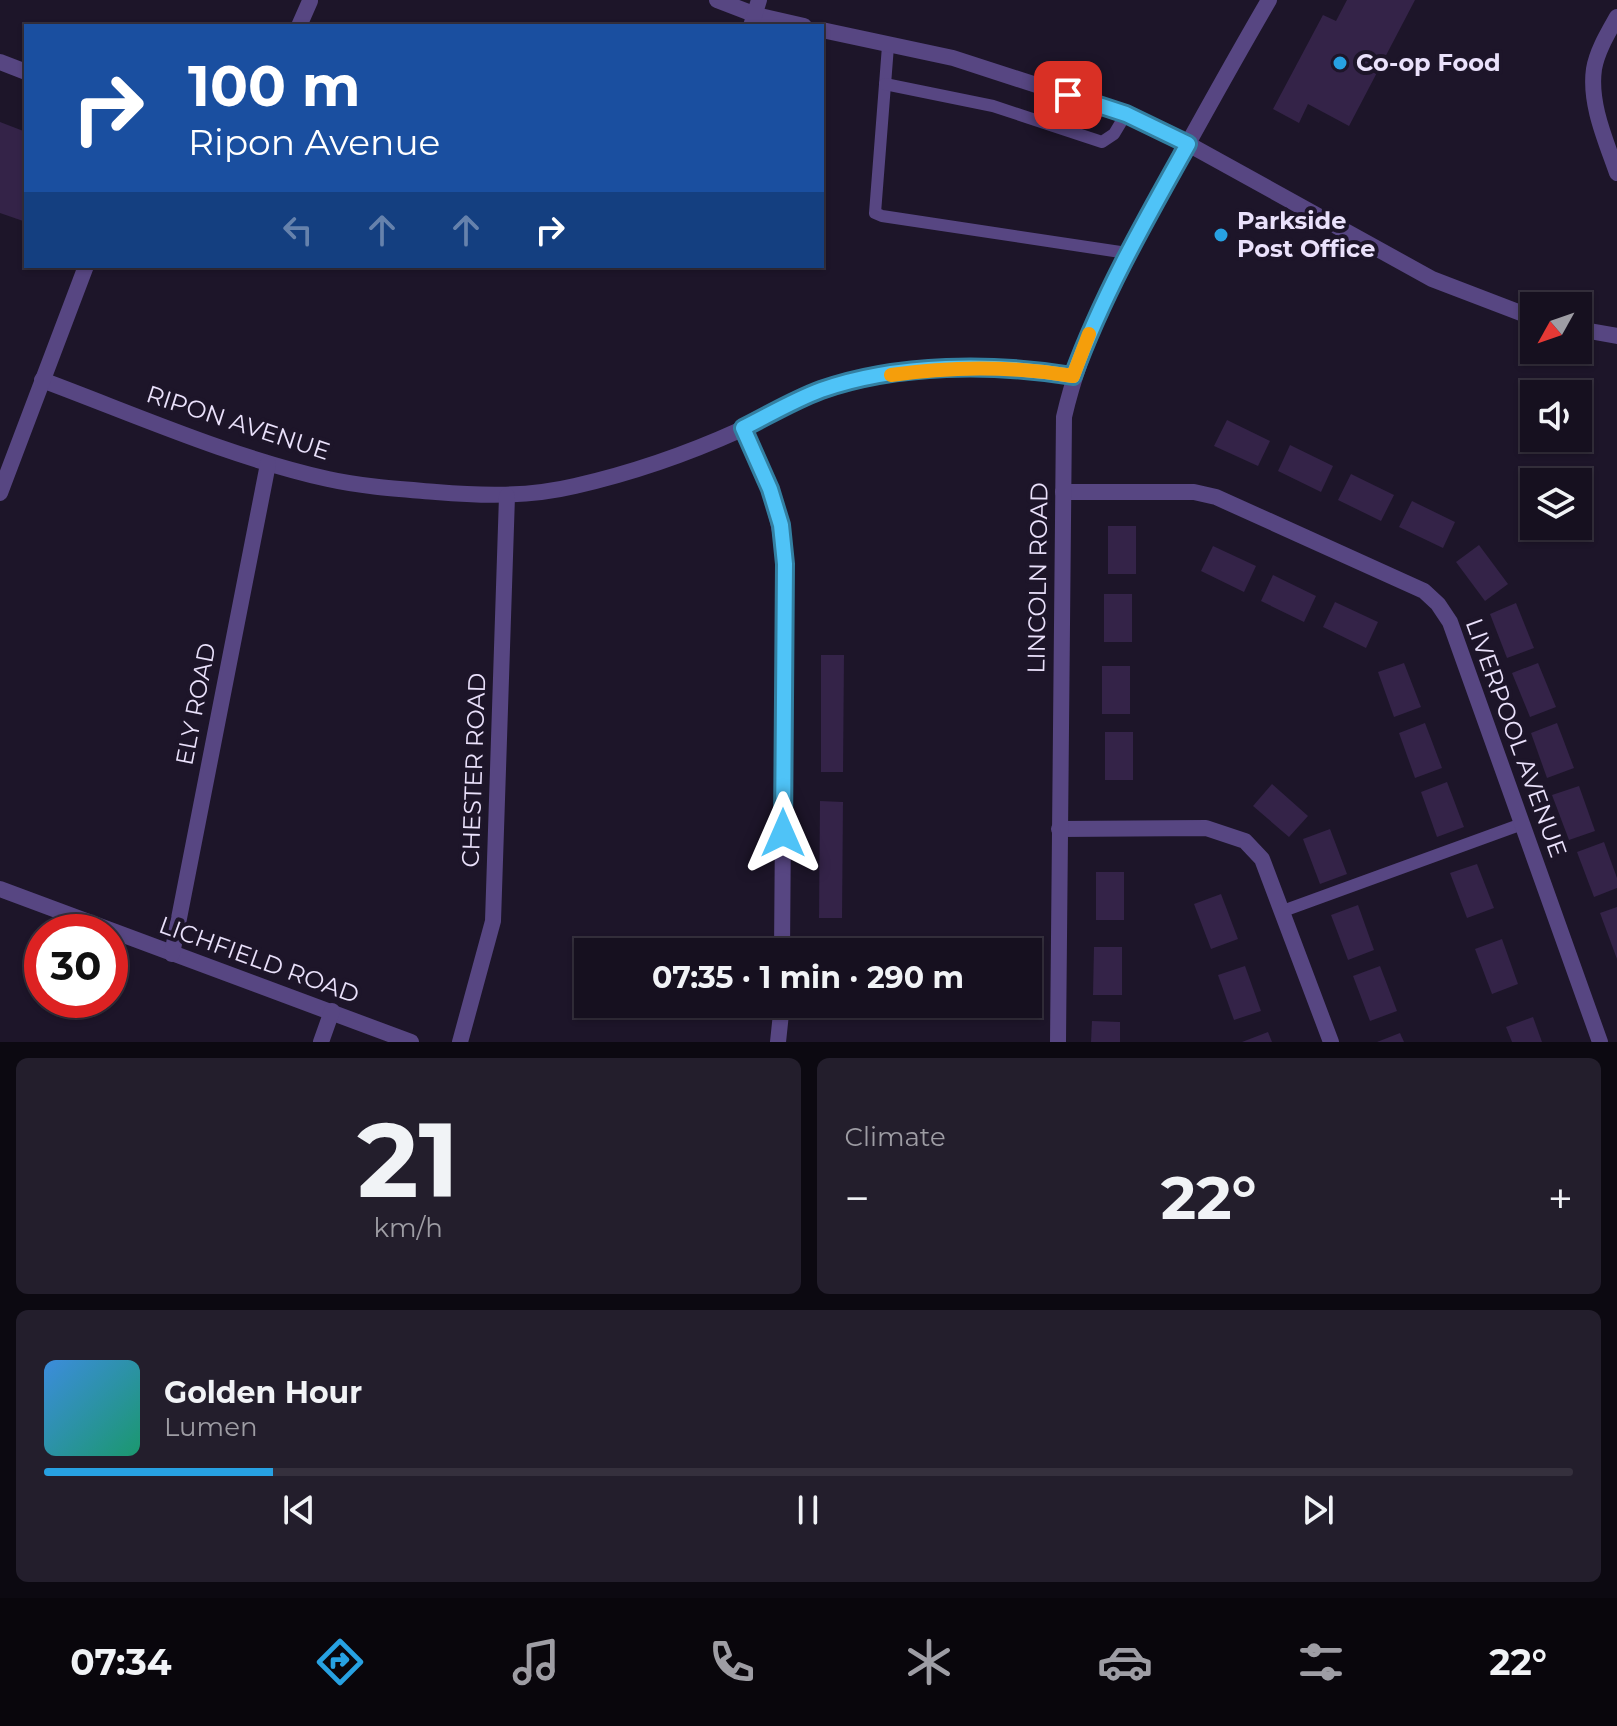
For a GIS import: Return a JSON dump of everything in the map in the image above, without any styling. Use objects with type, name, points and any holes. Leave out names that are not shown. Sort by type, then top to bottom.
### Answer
[{"type":"street","points":[[717,0],[796,24]]},
{"type":"street","name":"LINCOLN ROAD","points":[[1058,1042],[1064,417],[1073,376],[1087,339],[1127,253],[1269,0]]},
{"type":"street","points":[[300,24],[310,1]]},
{"type":"street","points":[[1617,17],[1604,40],[1594,69],[1595,98],[1601,127],[1617,173]]},
{"type":"street","points":[[824,30],[953,58],[1126,114],[1188,144],[1432,279],[1520,313]]},
{"type":"street","points":[[0,62],[24,71]]},
{"type":"street","points":[[0,493],[85,268]]},
{"type":"street","points":[[1592,332],[1617,336]]},
{"type":"street","name":"RIPON AVENUE","points":[[42,380],[268,464],[330,480],[376,487],[507,496],[572,487],[630,472],[684,454],[822,390],[877,377],[943,367],[1032,369],[1073,376]]},
{"type":"street","points":[[743,428],[770,489],[781,525],[785,564],[782,938]]},
{"type":"street","name":"ELY ROAD","points":[[172,954],[268,464]]},
{"type":"street","name":"LIVERPOOL AVENUE","points":[[1063,492],[1194,492],[1216,497],[1424,591],[1438,604],[1450,622],[1600,1042]]},
{"type":"street","name":"CHESTER ROAD","points":[[460,1042],[493,921],[507,496]]},
{"type":"street","points":[[1059,829],[1206,828],[1245,841],[1262,859],[1331,1042]]},
{"type":"street","name":"LICHFIELD ROAD","points":[[0,889],[411,1042]]},
{"type":"street","points":[[321,1042],[332,1011]]},
{"type":"street","points":[[778,1042],[781,1018]]},
{"type":"lane","points":[[888,46],[875,213],[1127,253]]},
{"type":"lane","points":[[885,84],[993,106],[1102,142],[1114,134],[1126,114]]},
{"type":"lane","points":[[1283,911],[1522,824]]},
{"type":"building","name":"Co-op Food","points":[[1347,0],[1415,0],[1349,126],[1308,104],[1299,123],[1273,109],[1323,15],[1336,21]]},
{"type":"building","points":[[0,122],[24,131],[24,221],[0,213]]},
{"type":"building","points":[[1227,420],[1270,441],[1258,466],[1214,446]]},
{"type":"building","points":[[1290,445],[1333,466],[1321,492],[1278,471]]},
{"type":"building","points":[[1351,474],[1394,495],[1381,521],[1338,500]]},
{"type":"building","points":[[1412,501],[1455,522],[1443,548],[1399,527]]},
{"type":"building","points":[[1108,526],[1136,526],[1136,574],[1108,574]]},
{"type":"building","points":[[1479,545],[1508,584],[1485,601],[1456,562]]},
{"type":"building","points":[[1213,546],[1256,566],[1244,592],[1201,571]]},
{"type":"building","points":[[1273,575],[1316,596],[1304,622],[1261,601]]},
{"type":"building","points":[[1104,594],[1132,594],[1132,642],[1104,642]]},
{"type":"building","points":[[1335,602],[1378,622],[1366,648],[1323,627]]},
{"type":"building","points":[[1516,603],[1534,648],[1507,658],[1490,614]]},
{"type":"building","points":[[821,655],[844,655],[843,772],[821,772]]},
{"type":"building","points":[[1404,663],[1421,707],[1394,717],[1378,672]]},
{"type":"building","points":[[1538,663],[1556,707],[1530,717],[1512,673]]},
{"type":"building","points":[[1102,666],[1130,666],[1130,714],[1102,714]]},
{"type":"building","points":[[1425,723],[1442,768],[1415,778],[1399,733]]},
{"type":"building","points":[[1557,723],[1574,768],[1547,778],[1531,733]]},
{"type":"building","points":[[1105,732],[1133,732],[1133,780],[1105,780]]},
{"type":"building","points":[[1447,782],[1464,827],[1437,837],[1421,792]]},
{"type":"building","points":[[1272,784],[1308,816],[1289,837],[1253,806]]},
{"type":"building","points":[[1579,786],[1595,831],[1569,840],[1552,795]]},
{"type":"building","points":[[820,801],[843,802],[842,918],[819,918]]},
{"type":"building","points":[[1330,829],[1347,874],[1320,884],[1303,839]]},
{"type":"building","points":[[1604,842],[1617,878],[1617,888],[1594,897],[1577,852]]},
{"type":"building","points":[[1477,864],[1494,908],[1467,918],[1450,873]]},
{"type":"building","points":[[1096,872],[1124,872],[1124,920],[1096,920]]},
{"type":"building","points":[[1221,894],[1238,939],[1211,949],[1194,904]]},
{"type":"building","points":[[1358,905],[1374,950],[1348,960],[1331,915]]},
{"type":"building","points":[[1617,907],[1617,959],[1600,913]]},
{"type":"building","points":[[1502,939],[1518,984],[1492,994],[1475,949]]},
{"type":"building","points":[[1094,947],[1122,947],[1122,995],[1093,995]]},
{"type":"building","points":[[1245,966],[1261,1011],[1234,1020],[1218,975]]},
{"type":"building","points":[[1380,966],[1397,1011],[1370,1021],[1353,976]]},
{"type":"building","points":[[1533,1017],[1542,1042],[1512,1042],[1506,1027]]},
{"type":"building","points":[[1092,1021],[1120,1022],[1120,1042],[1091,1042]]},
{"type":"building","points":[[1268,1032],[1272,1042],[1242,1042]]},
{"type":"building","points":[[1400,1033],[1404,1042],[1377,1042]]},
{"type":"slow traffic","points":[[891,375],[943,367],[1032,369],[1073,376],[1089,334]]},
{"type":"place","name":"Co-op Food","points":[[1340,63]]},
{"type":"place","name":"Parkside Post Office","points":[[1221,235]]},
{"type":"route","points":[[783,833],[785,564],[781,525],[770,489],[743,428],[822,390],[877,377],[943,367],[1032,369],[1073,376],[1127,253],[1188,144],[1126,114],[1068,95]]}]
